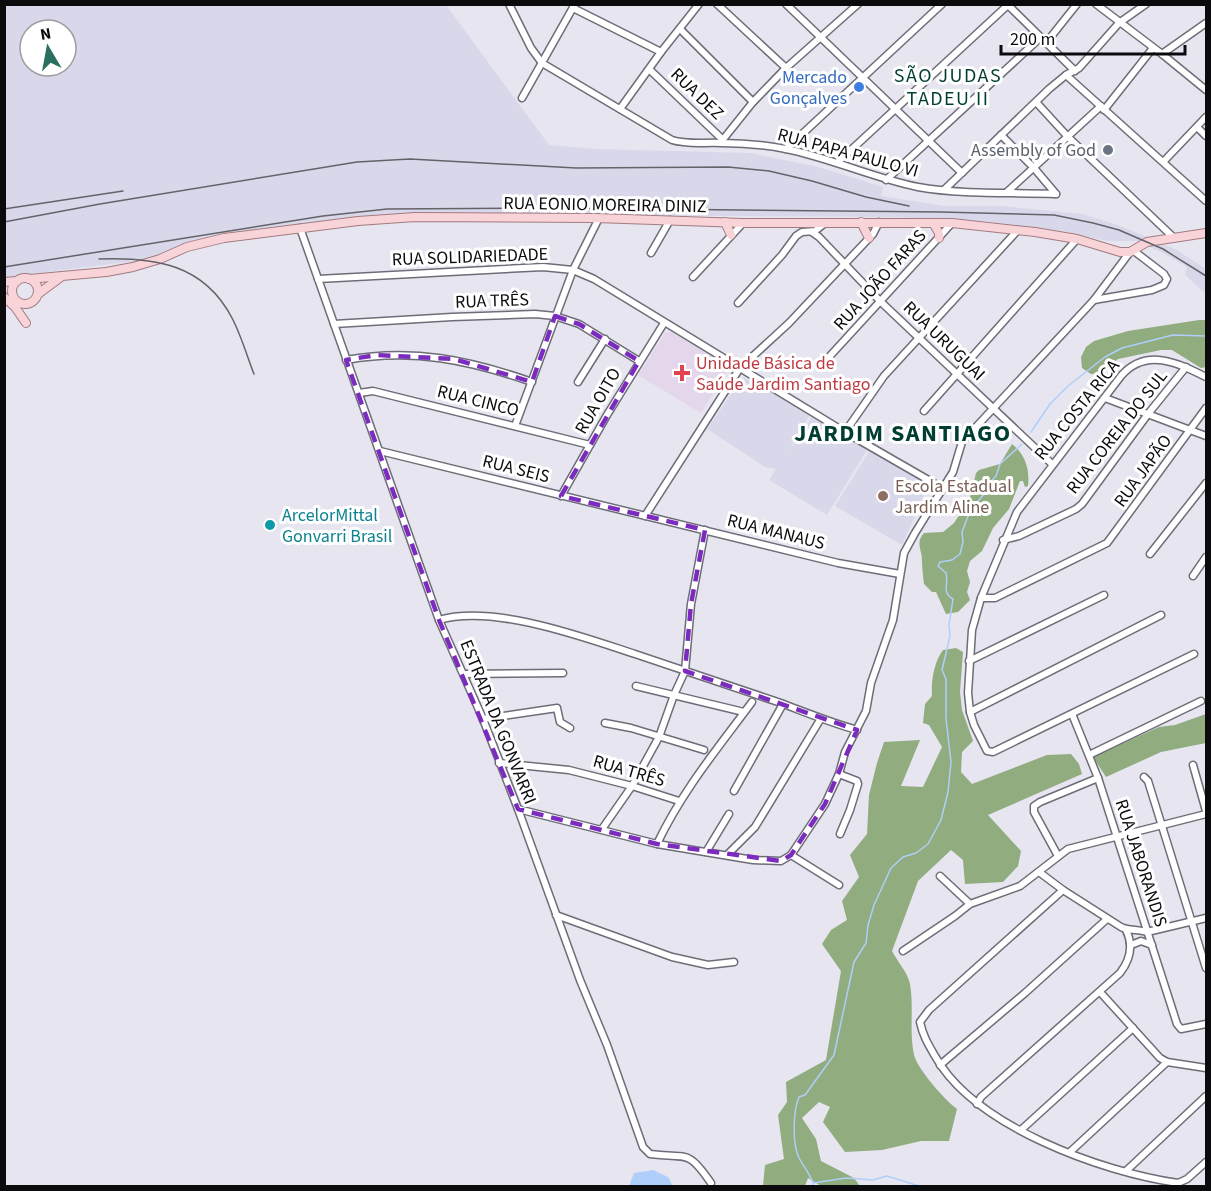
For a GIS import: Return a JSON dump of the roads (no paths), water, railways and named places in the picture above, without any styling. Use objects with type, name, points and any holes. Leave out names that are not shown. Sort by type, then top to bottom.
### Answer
[{"type":"main road","name":"RUA EONIO MOREIRA DINIZ","points":[[29,279],[133,267],[203,242],[358,221],[415,217],[670,220],[742,223],[797,230],[825,223],[952,223],[1077,239],[1120,252],[1132,252]]},
{"type":"main road","points":[[725,222],[731,235]]},
{"type":"main road","points":[[861,222],[869,238]]},
{"type":"main road","points":[[933,223],[939,233],[939,238]]},
{"type":"main road","points":[[1132,252],[1147,242],[1206,233]]},
{"type":"main road","name":"RUA EONIO MOREIRA DINIZ","points":[[38,294],[63,276]]},
{"type":"main road","points":[[4,282],[29,279],[37,287],[36,298],[27,304],[9,297]]},
{"type":"main road","points":[[9,297],[17,280]]},
{"type":"main road","points":[[4,291],[26,322]]},
{"type":"street","name":"RUA PAPA PAULO VI","points":[[509,4],[531,48],[542,63],[672,140],[682,143],[722,141],[786,149],[838,162],[886,180],[944,190],[1056,194],[1034,168]]},
{"type":"street","points":[[620,109],[699,4]]},
{"type":"street","points":[[717,4],[786,68]]},
{"type":"street","points":[[786,4],[962,173]]},
{"type":"street","points":[[786,149],[942,4]]},
{"type":"street","points":[[1047,43],[1077,4]]},
{"type":"street","points":[[1096,4],[1206,90]]},
{"type":"street","points":[[944,190],[1036,102],[1066,75],[1079,68],[1119,23],[1146,4]]},
{"type":"street","points":[[838,162],[1008,5],[1075,71]]},
{"type":"street","points":[[522,99],[574,6],[661,52]]},
{"type":"street","points":[[722,141],[753,102],[853,6]]},
{"type":"street","points":[[1162,54],[1206,23]]},
{"type":"street","points":[[680,29],[753,102]]},
{"type":"street","points":[[886,180],[1040,38]]},
{"type":"street","points":[[1006,192],[1102,108],[1154,48]]},
{"type":"street","name":"RUA DEZ","points":[[650,70],[722,141]]},
{"type":"street","points":[[1066,75],[1206,201]]},
{"type":"street","points":[[1036,102],[1068,137],[1173,237]]},
{"type":"street","points":[[1164,161],[1206,117]]},
{"type":"street","points":[[1197,127],[1206,136]]},
{"type":"street","points":[[1001,135],[1034,168]]},
{"type":"street","points":[[515,426],[573,270],[599,218]]},
{"type":"street","points":[[651,253],[670,220]]},
{"type":"street","points":[[645,516],[740,368],[773,339],[845,265],[869,238],[879,222]]},
{"type":"street","points":[[693,277],[742,223]]},
{"type":"street","points":[[738,303],[782,255],[797,230],[816,233],[825,223]]},
{"type":"street","name":"RUA JOÃO FARAS","points":[[829,357],[952,223]]},
{"type":"street","name":"ESTRADA DA GONVARRI","points":[[300,228],[439,620],[465,674],[518,809],[643,1147],[650,1154],[687,1156],[696,1162],[711,1183]]},
{"type":"street","points":[[845,432],[884,376],[1018,230]]},
{"type":"street","name":"RUA URUGUAI","points":[[816,233],[881,302],[1053,464]]},
{"type":"street","points":[[924,411],[1077,239]]},
{"type":"street","points":[[518,809],[657,844],[774,862],[791,855],[812,825],[839,774],[845,752],[866,711],[871,683],[893,620],[904,554],[915,532],[953,472],[962,442],[1095,300],[1132,252],[1164,274],[1167,279],[1164,285],[1152,290],[1095,300]]},
{"type":"street","name":"RUA SOLIDARIEDADE","points":[[318,279],[543,267],[573,270],[594,279],[845,432],[944,489]]},
{"type":"street","name":"RUA TRÊS","points":[[334,324],[464,316],[535,314],[555,316],[579,324],[639,361]]},
{"type":"street","name":"RUA OITO","points":[[561,496],[639,361],[664,323]]},
{"type":"street","points":[[578,382],[605,339]]},
{"type":"street","points":[[346,360],[376,355],[418,354],[454,359],[532,382]]},
{"type":"street","name":"RUA COSTA RICA","points":[[1072,714],[993,752],[987,751],[983,745],[970,712],[968,693],[972,630],[981,598],[1004,540],[1017,512],[1126,370],[1139,362],[1157,360],[1186,367],[1206,377]]},
{"type":"street","name":"RUA COREIA DO SUL","points":[[1004,540],[1028,532],[1082,504],[1148,414],[1186,367]]},
{"type":"street","name":"RUA CINCO","points":[[360,393],[373,391],[590,445]]},
{"type":"street","points":[[1105,398],[1206,436]]},
{"type":"street","name":"RUA JAPÃO","points":[[981,598],[995,597],[1100,547],[1112,537],[1206,408]]},
{"type":"street","name":"RUA SEIS","points":[[380,451],[645,516]]},
{"type":"street","points":[[1150,554],[1206,483]]},
{"type":"street","name":"RUA MANAUS","points":[[645,516],[838,563],[900,574]]},
{"type":"street","points":[[602,829],[632,786],[659,737],[674,695],[686,671],[691,604],[705,530]]},
{"type":"street","points":[[1193,576],[1206,557]]},
{"type":"street","points":[[969,661],[1104,594]]},
{"type":"street","points":[[439,620],[454,615],[504,618],[576,635],[783,704],[820,720],[856,730]]},
{"type":"street","points":[[970,712],[1161,615]]},
{"type":"street","points":[[1072,714],[1194,654]]},
{"type":"street","points":[[465,674],[563,673]]},
{"type":"street","points":[[636,686],[744,712]]},
{"type":"street","points":[[1089,754],[1201,701]]},
{"type":"street","points":[[657,844],[679,801],[752,702]]},
{"type":"street","points":[[734,791],[783,704]]},
{"type":"street","points":[[483,719],[557,708],[560,722],[570,728]]},
{"type":"street","name":"RUA JABORANDIS","points":[[1072,714],[1098,778],[1177,1024],[1181,1029],[1206,1024]]},
{"type":"street","points":[[727,855],[756,827],[820,720]]},
{"type":"street","points":[[605,723],[704,750]]},
{"type":"street","name":"RUA TRÊS","points":[[499,763],[569,770],[679,801]]},
{"type":"street","points":[[903,951],[970,904],[1020,886],[1058,856],[1073,848],[1206,812],[1192,765]]},
{"type":"street","points":[[839,774],[858,783],[840,834]]},
{"type":"street","points":[[1144,777],[1148,781],[1206,968]]},
{"type":"street","points":[[1058,856],[1034,812],[1034,806],[1098,778]]},
{"type":"street","points":[[706,852],[729,814]]},
{"type":"street","points":[[791,855],[839,885]]},
{"type":"street","points":[[1039,872],[1126,930],[1139,929],[1147,932],[1206,918]]},
{"type":"street","points":[[940,876],[970,904]]},
{"type":"street","points":[[1063,890],[923,1016],[921,1022],[924,1038],[952,1081],[977,1104],[993,1116],[1070,1152],[1126,1171],[1178,1183],[1187,1179],[1206,1162]]},
{"type":"street","points":[[556,915],[672,957],[708,965],[734,962]]},
{"type":"street","points":[[940,1065],[1107,919]]},
{"type":"street","points":[[977,1104],[981,1097],[1100,992],[1126,965],[1131,945],[1126,930]]},
{"type":"street","points":[[1131,945],[1141,941],[1152,945]]},
{"type":"street","points":[[1100,992],[1154,1052],[1167,1062],[1206,1068]]},
{"type":"street","points":[[1021,1130],[1133,1028]]},
{"type":"street","points":[[1070,1152],[1167,1062]]},
{"type":"street","points":[[1126,1171],[1206,1096]]},
{"type":"water","points":[[653,1170],[668,1177],[673,1186],[629,1186],[634,1173]]},
{"type":"waterway","points":[[1031,432],[1050,404],[1068,386],[1105,357],[1122,348],[1173,335],[1206,336]]},
{"type":"waterway","points":[[813,1183],[799,1158],[795,1144],[795,1118],[799,1097],[805,1095],[834,1055],[854,962],[866,943],[874,905],[891,868],[903,857],[916,853],[928,844],[941,820],[948,792],[951,762],[946,719],[946,679],[942,670],[950,636],[949,625],[953,599],[946,591],[946,573],[938,566],[940,562],[952,560],[960,554],[963,542],[962,532],[970,511],[996,476],[1000,464],[1022,444]]},
{"type":"waterway","points":[[813,1186],[813,1183],[846,1178],[873,1180],[887,1176],[919,1186]]},
{"type":"railway","points":[[4,222],[357,162],[410,159],[576,168],[728,167],[769,171],[909,206]]},
{"type":"railway","points":[[4,209],[123,191]]},
{"type":"railway","points":[[4,267],[323,216],[387,209],[555,208],[1054,215],[1119,230],[1163,249],[1206,276]]},
{"type":"railway","points":[[99,259],[158,263],[192,275],[207,286],[221,300],[232,318],[254,374]]},
{"type":"place","name":"Mercado Gonçalves","points":[[859,87]]},
{"type":"place","name":"Assembly of God","points":[[1108,150]]},
{"type":"place","name":"Unidade Básica de Saúde Jardim Santiago","points":[[682,373]]},
{"type":"place","name":"Escola Estadual Jardim Aline","points":[[883,496]]},
{"type":"place","name":"ArcelorMittal Gonvarri Brasil","points":[[270,525]]},
{"type":"district","name":"SÃO JUDAS TADEU II","points":[[948,88]]},
{"type":"district","name":"JARDIM SANTIAGO","points":[[903,433]]}]
